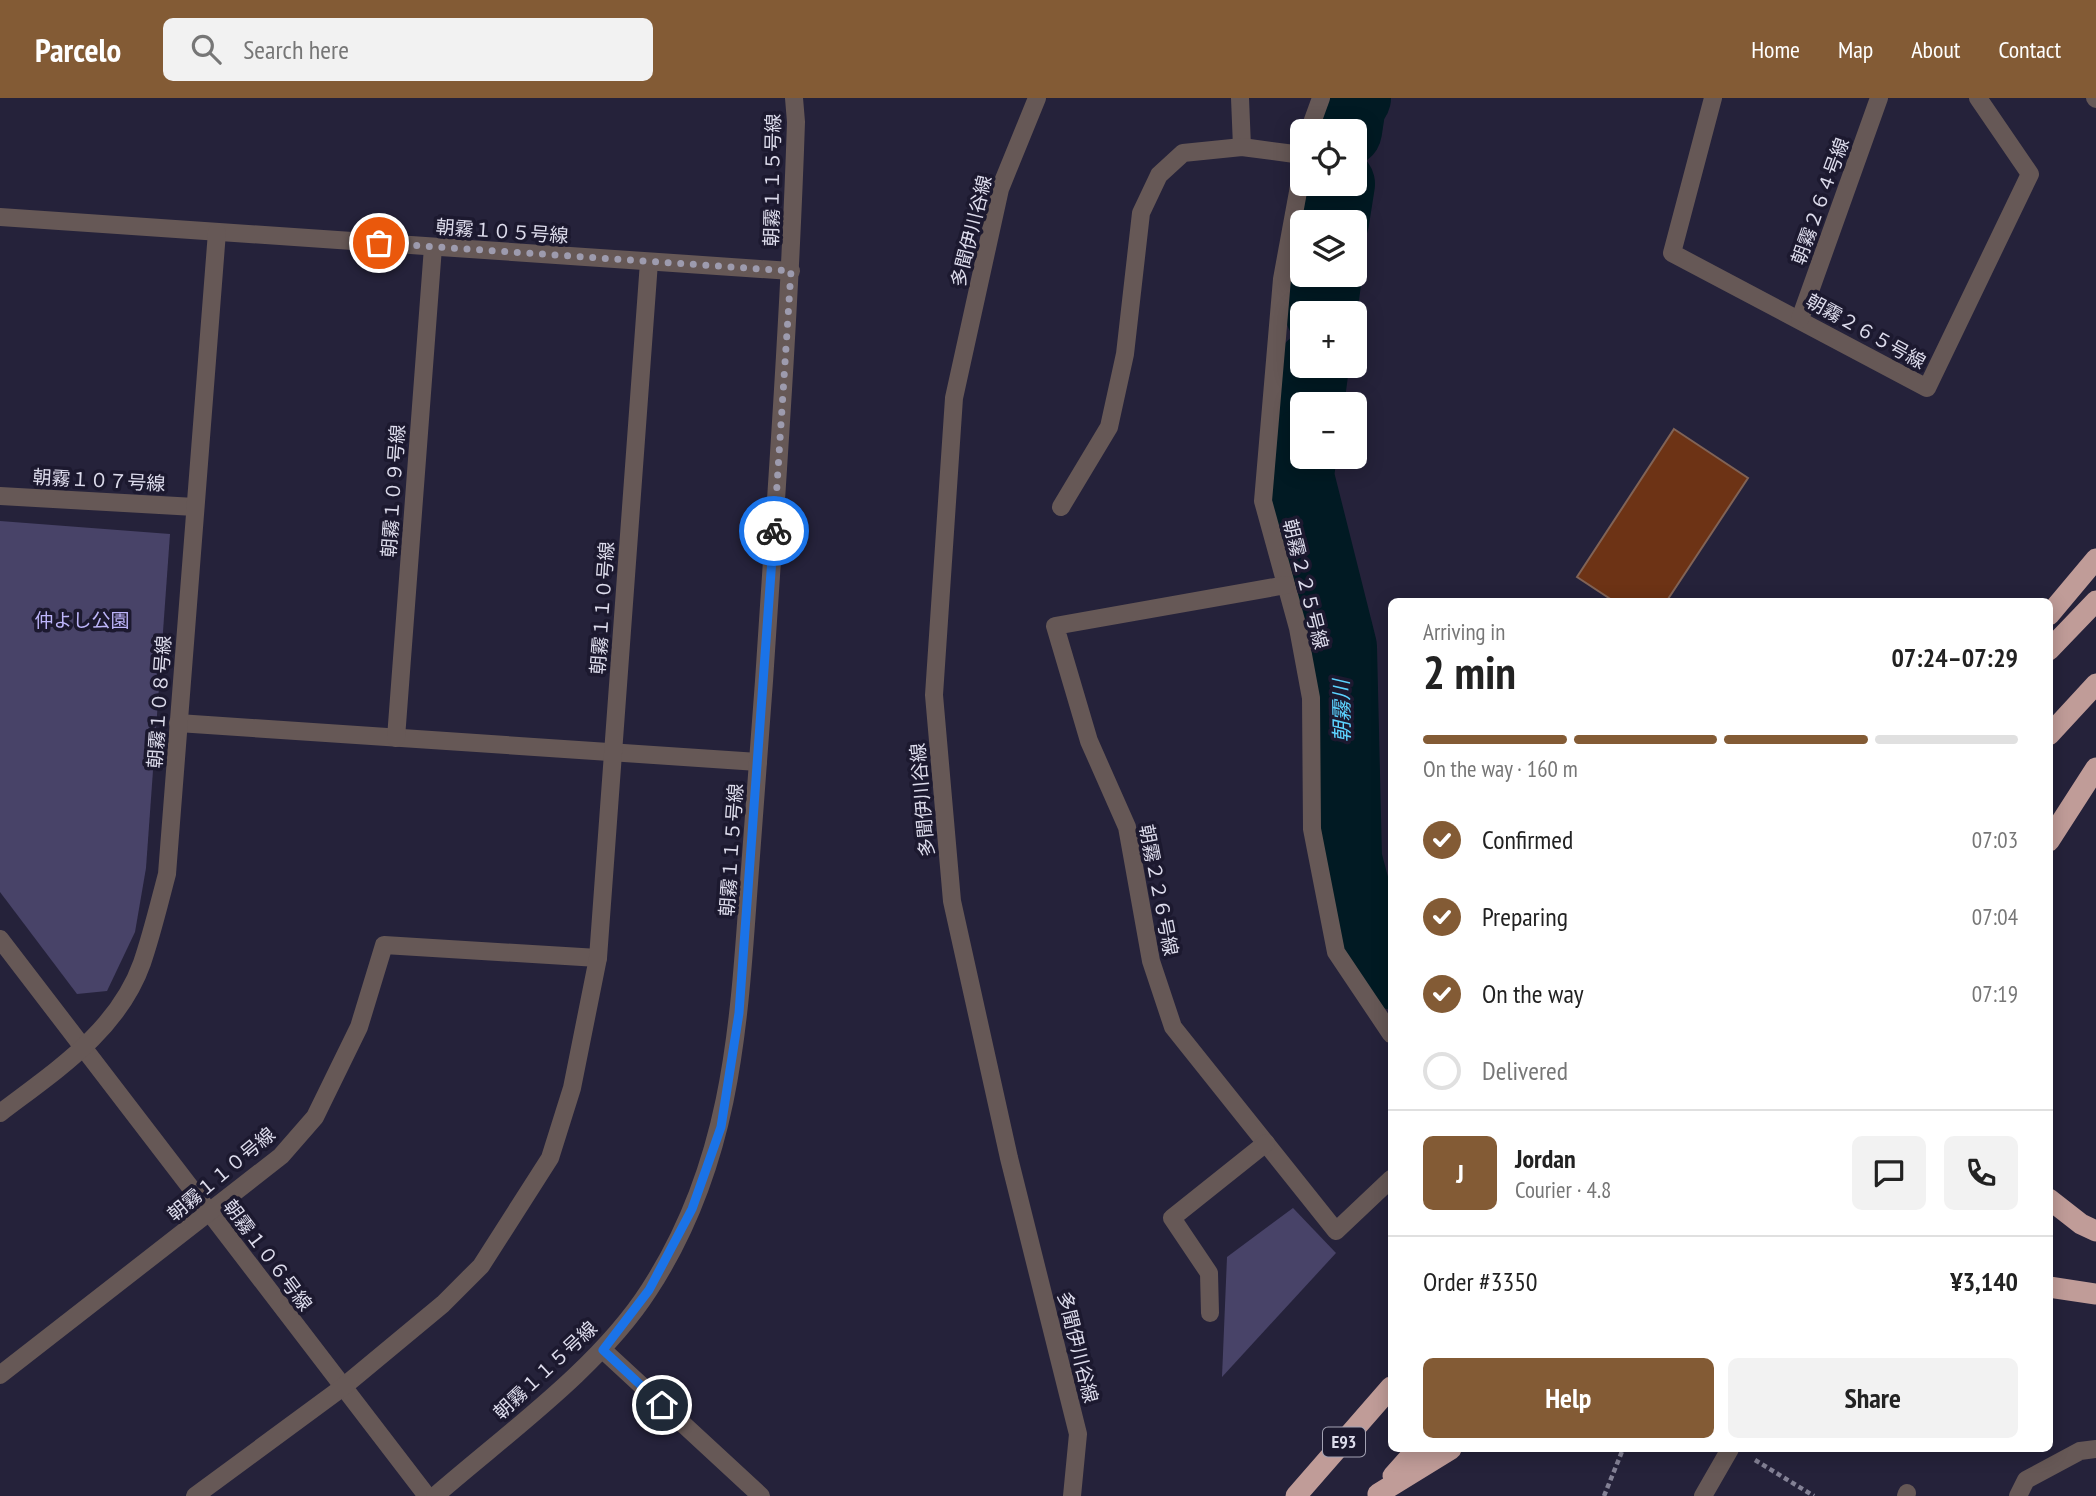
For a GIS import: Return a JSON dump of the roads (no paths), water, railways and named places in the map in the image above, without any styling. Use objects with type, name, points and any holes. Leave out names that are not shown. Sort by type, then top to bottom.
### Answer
[{"type":"highway","points":[[2053,610],[2096,559]]},
{"type":"highway","points":[[2053,646],[2096,601]]},
{"type":"highway","points":[[2053,731],[2096,684]]},
{"type":"highway","points":[[2053,835],[2096,768]]},
{"type":"highway","points":[[2053,1202],[2081,1224],[2096,1231]]},
{"type":"highway","points":[[2053,1288],[2096,1294]]},
{"type":"highway","name":"E93","points":[[1296,1496],[1388,1390]]},
{"type":"highway","points":[[1377,1495],[1414,1452]]},
{"type":"highway","points":[[1377,1495],[1446,1452]]},
{"type":"street","name":"朝霧１１５号線","points":[[435,1496],[603,1350],[649,1290],[692,1209],[721,1127],[739,1013],[758,762],[791,271],[796,122],[794,98]]},
{"type":"street","name":"多聞伊川谷線","points":[[1037,98],[999,189],[954,398],[934,695],[952,901],[1009,1158],[1078,1434],[1072,1496]]},
{"type":"street","points":[[1240,98],[1242,147]]},
{"type":"street","points":[[1313,119],[1321,98]]},
{"type":"street","name":"朝霧２６５号線","points":[[1713,98],[1672,253],[1800,318],[1927,388],[2030,174],[1978,98]]},
{"type":"street","name":"朝霧２６４号線","points":[[1800,318],[1879,98]]},
{"type":"street","points":[[1061,507],[1109,426],[1125,354],[1141,213],[1158,175],[1183,153],[1242,147],[1290,153]]},
{"type":"street","name":"朝霧２２５号線","points":[[1297,196],[1282,279],[1263,501],[1286,585],[1311,698],[1312,829],[1336,952],[1388,1030]]},
{"type":"street","name":"朝霧１０５号線","points":[[0,217],[791,271]]},
{"type":"street","name":"朝霧１０８号線","points":[[0,1113],[84,1048],[114,1016],[142,965],[167,874],[217,232]]},
{"type":"street","name":"朝霧１０９号線","points":[[396,738],[433,247]]},
{"type":"street","name":"朝霧１１０号線","points":[[195,1496],[343,1387],[443,1304],[481,1266],[550,1158],[572,1087],[598,958],[649,262]]},
{"type":"street","name":"朝霧１０７号線","points":[[0,496],[195,507]]},
{"type":"street","name":"朝霧２２６号線","points":[[1286,585],[1055,626],[1089,741],[1128,827],[1151,961],[1173,1027],[1336,1231],[1388,1182]]},
{"type":"street","points":[[178,723],[758,762]]},
{"type":"street","name":"朝霧１０６号線","points":[[0,939],[427,1496]]},
{"type":"street","name":"朝霧１１０号線","points":[[0,1375],[281,1156],[315,1116],[359,1027],[384,945],[598,958]]},
{"type":"street","points":[[1210,1313],[1209,1272],[1172,1218],[1266,1143]]},
{"type":"street","points":[[603,1350],[761,1496]]},
{"type":"street","points":[[2018,1496],[2026,1480],[2080,1451],[2096,1450]]},
{"type":"street","points":[[1703,1496],[1728,1452]]},
{"type":"waterway","name":"朝霧川","points":[[1348,119],[1350,105],[1355,98]]},
{"type":"waterway","name":"朝霧川","points":[[1335,210],[1337,196]]},
{"type":"waterway","name":"朝霧川","points":[[1323,301],[1324,287]]},
{"type":"waterway","name":"朝霧川","points":[[1310,392],[1311,378]]},
{"type":"waterway","name":"朝霧川","points":[[1299,469],[1298,476],[1341,647],[1346,859],[1366,934],[1388,968]]},
{"type":"park label","name":"仲よし公園","points":[[82,620]]}]
